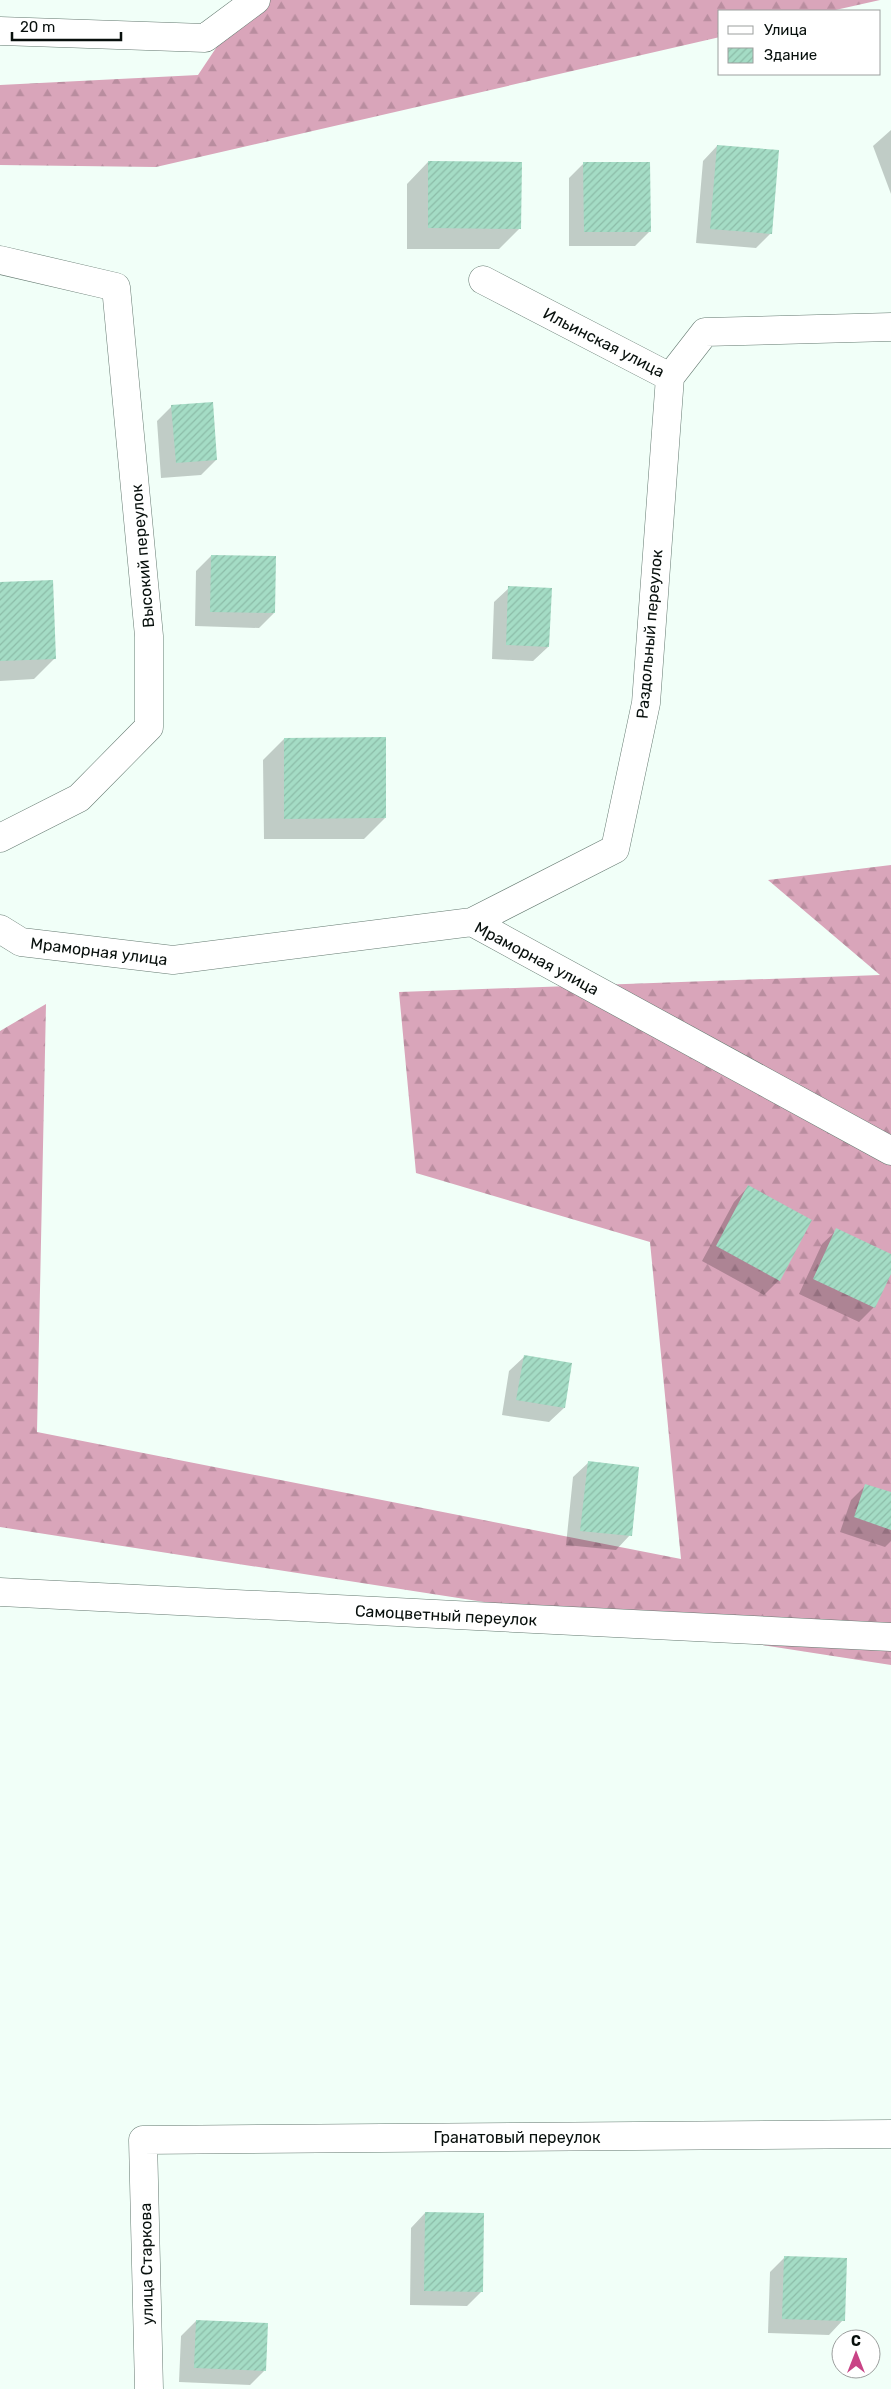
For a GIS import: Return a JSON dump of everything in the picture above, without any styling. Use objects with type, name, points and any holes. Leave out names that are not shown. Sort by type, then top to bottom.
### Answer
[{"type":"street","points":[[0,31],[205,38],[256,0]]},
{"type":"street","name":"Высокий переулок","points":[[0,260],[116,287],[149,636],[149,727],[79,798],[0,838]]},
{"type":"street","name":"Ильинская улица","points":[[484,280],[670,377],[705,332],[891,327]]},
{"type":"street","name":"Раздольный переулок","points":[[472,922],[615,849],[646,703],[670,377]]},
{"type":"street","name":"Мраморная улица","points":[[0,930],[22,942],[173,960],[472,922],[891,1151]]},
{"type":"street","name":"Самоцветный переулок","points":[[0,1592],[891,1637]]},
{"type":"street","name":"Гранатовый переулок","points":[[143,2140],[891,2134]]},
{"type":"street","name":"улица Старкова","points":[[143,2140],[149,2389]]},
{"type":"green space","points":[[248,0],[880,0],[835,10],[718,10],[718,37],[156,167],[0,165],[0,85],[198,75]]},
{"type":"green space","points":[[891,865],[891,1665],[0,1527],[0,1031],[46,1004],[37,1432],[681,1559],[650,1242],[416,1173],[399,992],[880,975],[768,880]]},
{"type":"building","points":[[717,145],[779,150],[772,234],[710,229]]},
{"type":"building","points":[[428,161],[522,162],[521,229],[428,228]]},
{"type":"building","points":[[583,162],[650,162],[651,232],[584,232]]},
{"type":"building","points":[[213,402],[217,460],[176,463],[171,405]]},
{"type":"building","points":[[211,555],[276,556],[275,613],[210,612]]},
{"type":"building","points":[[53,580],[56,659],[0,661],[0,582]]},
{"type":"building","points":[[508,586],[552,588],[549,647],[506,645]]},
{"type":"building","points":[[386,737],[386,818],[284,819],[284,738]]},
{"type":"building","points":[[748,1185],[812,1220],[780,1281],[716,1246]]},
{"type":"building","points":[[836,1228],[891,1254],[891,1274],[875,1308],[813,1279]]},
{"type":"building","points":[[524,1355],[572,1363],[565,1408],[516,1400]]},
{"type":"building","points":[[588,1461],[639,1467],[632,1536],[580,1531]]},
{"type":"building","points":[[865,1484],[891,1492],[891,1530],[854,1517]]},
{"type":"building","points":[[425,2212],[484,2213],[483,2292],[424,2291]]},
{"type":"building","points":[[784,2256],[847,2258],[845,2321],[782,2319]]},
{"type":"building","points":[[196,2320],[268,2323],[266,2371],[194,2368]]}]
